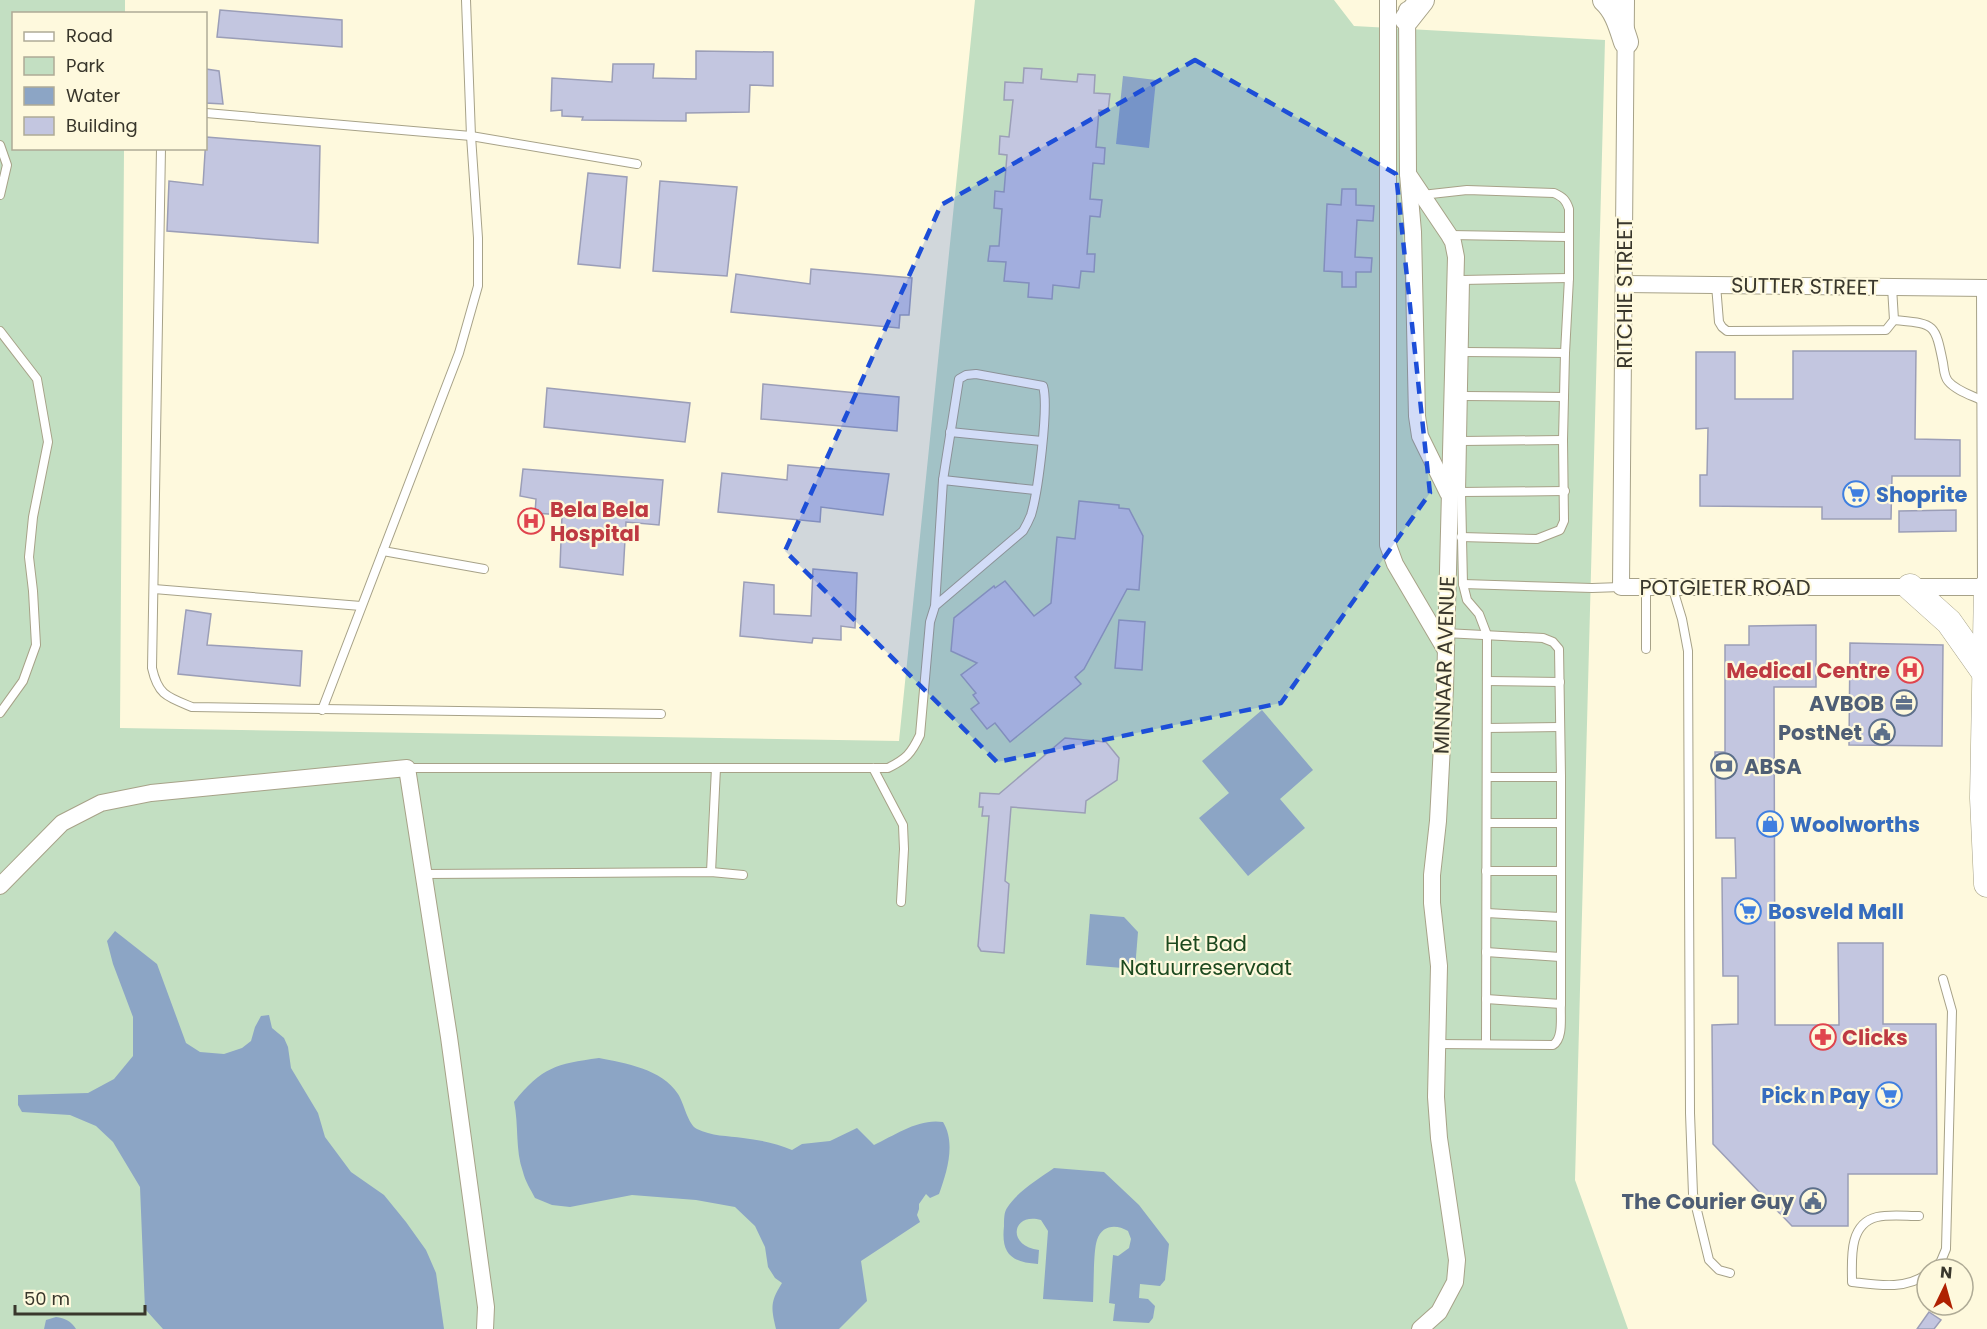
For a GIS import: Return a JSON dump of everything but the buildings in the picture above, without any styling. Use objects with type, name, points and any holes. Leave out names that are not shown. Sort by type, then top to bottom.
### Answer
[{"type":"main road","points":[[1407,9],[1422,0]]},
{"type":"main road","points":[[1605,0],[1610,4],[1618,20],[1626,42]]},
{"type":"main road","points":[[1910,587],[1949,622],[1986,688]]},
{"type":"main road","points":[[1986,587],[1983,798],[1987,884]]},
{"type":"street","points":[[1388,0],[1388,545],[1395,564],[1445,642]]},
{"type":"street","name":"RITCHIE STREET","points":[[1621,587],[1626,0]]},
{"type":"street","points":[[1407,9],[1408,174],[1413,232],[1417,416],[1420,436],[1455,493]]},
{"type":"street","name":"MINNAAR AVENUE","points":[[1408,174],[1453,242],[1460,280],[1455,493],[1445,642],[1438,821],[1432,875],[1432,903],[1439,966],[1436,1097],[1439,1138],[1457,1260],[1455,1282],[1439,1312],[1420,1329]]},
{"type":"street","name":"SUTTER STREET","points":[[1624,284],[1986,288]]},
{"type":"street","points":[[1986,288],[1986,587]]},
{"type":"street","name":"POTGIETER ROAD","points":[[1621,587],[1986,587]]},
{"type":"street","points":[[2,883],[62,823],[101,803],[151,793],[407,768],[449,1037],[486,1307],[485,1329]]},
{"type":"lane","points":[[321,710],[459,353],[478,286],[478,238],[471,136],[466,0]]},
{"type":"lane","points":[[207,113],[471,136],[637,164]]},
{"type":"lane","points":[[0,145],[7,165],[0,195]]},
{"type":"lane","points":[[161,150],[152,668],[156,686],[171,698],[192,707],[661,714]]},
{"type":"lane","points":[[1422,195],[1467,190],[1554,193],[1562,196],[1569,209],[1563,440],[1564,521],[1560,530],[1537,539],[1461,537]]},
{"type":"lane","points":[[1449,236],[1568,237]]},
{"type":"lane","points":[[1486,1044],[1487,635],[1479,614],[1467,600],[1462,584],[1461,537],[1455,493],[1462,441],[1464,396],[1460,280],[1569,278]]},
{"type":"lane","points":[[1716,285],[1719,322],[1728,331],[1886,330],[1894,320],[1892,287]]},
{"type":"lane","points":[[1894,320],[1920,322],[1934,329],[1938,336],[1948,381],[1985,402]]},
{"type":"lane","points":[[0,331],[38,379],[48,442],[33,518],[29,557],[36,645],[24,681],[0,712]]},
{"type":"lane","points":[[1464,352],[1565,353]]},
{"type":"lane","points":[[407,768],[888,768],[906,759],[920,735],[930,622],[935,606],[943,480],[959,379],[966,375],[976,374],[1043,386],[1046,396],[1042,441],[1031,514],[1023,531],[935,606]]},
{"type":"lane","points":[[1464,396],[1564,397]]},
{"type":"lane","points":[[950,432],[1042,441]]},
{"type":"lane","points":[[1462,441],[1563,440]]},
{"type":"lane","points":[[943,480],[1035,490]]},
{"type":"lane","points":[[1455,493],[1565,491]]},
{"type":"lane","points":[[383,551],[484,569]]},
{"type":"lane","name":"POTGIETER ROAD","points":[[1462,584],[1621,587]]},
{"type":"lane","points":[[1646,586],[1646,649]]},
{"type":"lane","points":[[1672,586],[1682,619],[1688,651],[1690,1113],[1693,1194],[1709,1260],[1719,1270],[1730,1274]]},
{"type":"lane","points":[[154,589],[362,606]]},
{"type":"lane","points":[[1438,1044],[1553,1045],[1558,1042],[1560,1036],[1561,1004],[1559,650],[1553,642],[1542,638],[1487,635],[1445,642]]},
{"type":"lane","points":[[1487,681],[1560,682]]},
{"type":"lane","points":[[1487,728],[1560,727]]},
{"type":"lane","points":[[711,872],[716,768]]},
{"type":"lane","points":[[873,768],[903,825],[901,902]]},
{"type":"lane","points":[[1487,777],[1561,777]]},
{"type":"lane","points":[[1487,824],[1560,823]]},
{"type":"lane","points":[[1486,871],[1560,871]]},
{"type":"lane","points":[[423,874],[711,872],[743,875]]},
{"type":"lane","points":[[1486,913],[1560,917]]},
{"type":"lane","points":[[1486,952],[1560,957]]},
{"type":"lane","points":[[1943,979],[1952,1011],[1946,1249],[1943,1257]]},
{"type":"lane","points":[[1486,999],[1561,1004]]},
{"type":"lane","points":[[1915,1282],[1900,1286],[1852,1282],[1852,1246],[1861,1226],[1877,1217],[1919,1216]]},
{"type":"highlighted area","points":[[1195,60],[1396,174],[1430,493],[1281,703],[997,762],[785,551],[941,205]]},
{"type":"green space","name":"Het Bad Natuurreservaat","points":[[0,0],[125,0],[125,12],[12,12],[12,150],[124,150],[120,728],[899,741],[975,0],[1334,0],[1354,26],[1605,40],[1575,1180],[1628,1329],[0,1329]]},
{"type":"water","points":[[1123,76],[1156,80],[1149,148],[1116,144]]},
{"type":"water","points":[[1262,710],[1313,770],[1280,799],[1305,828],[1248,876],[1199,818],[1229,793],[1202,761]]},
{"type":"water","points":[[1090,914],[1124,917],[1138,932],[1135,969],[1086,965]]},
{"type":"water","points":[[115,931],[157,964],[186,1043],[200,1052],[224,1054],[242,1048],[251,1041],[261,1016],[269,1015],[272,1028],[284,1038],[288,1047],[291,1068],[318,1113],[325,1137],[351,1172],[384,1195],[426,1250],[436,1273],[444,1329],[163,1329],[145,1309],[140,1187],[113,1142],[96,1126],[70,1115],[22,1112],[18,1105],[18,1095],[88,1093],[114,1079],[133,1056],[133,1017],[107,941]]},
{"type":"water","points":[[599,1058],[642,1068],[663,1079],[678,1094],[691,1123],[697,1129],[714,1134],[768,1142],[792,1150],[802,1144],[830,1141],[857,1128],[874,1145],[925,1122],[943,1122],[950,1148],[939,1194],[930,1198],[926,1194],[919,1204],[917,1215],[920,1222],[861,1261],[867,1301],[839,1329],[776,1329],[773,1305],[775,1295],[782,1283],[775,1278],[768,1267],[765,1247],[755,1226],[735,1207],[696,1200],[632,1195],[570,1207],[552,1205],[535,1198],[525,1179],[521,1164],[514,1102],[533,1081],[551,1069],[572,1062]]},
{"type":"water","points":[[1054,1168],[1104,1172],[1139,1205],[1169,1244],[1165,1280],[1160,1286],[1140,1284],[1139,1298],[1148,1299],[1155,1306],[1153,1318],[1149,1323],[1113,1321],[1115,1304],[1109,1303],[1113,1255],[1118,1256],[1129,1248],[1131,1239],[1128,1231],[1119,1227],[1110,1227],[1099,1235],[1095,1253],[1093,1302],[1043,1299],[1048,1231],[1041,1220],[1024,1221],[1017,1230],[1017,1237],[1021,1242],[1039,1250],[1038,1264],[1021,1261],[1006,1250],[1003,1236],[1006,1210],[1022,1191]]},
{"type":"water","points":[[56,1317],[68,1320],[76,1329],[44,1329],[46,1320]]},
{"type":"place","name":"Shoprite","points":[[1856,494]]},
{"type":"place","name":"Bela Bela Hospital","points":[[531,521]]},
{"type":"place","name":"Medical Centre","points":[[1910,670]]},
{"type":"place","name":"AVBOB","points":[[1904,703]]},
{"type":"place","name":"PostNet","points":[[1882,732]]},
{"type":"place","name":"ABSA","points":[[1724,766]]},
{"type":"place","name":"Woolworths","points":[[1770,824]]},
{"type":"place","name":"Bosveld Mall","points":[[1748,911]]},
{"type":"place","name":"Clicks","points":[[1823,1037]]},
{"type":"place","name":"Pick n Pay","points":[[1889,1095]]},
{"type":"place","name":"The Courier Guy","points":[[1813,1201]]}]
